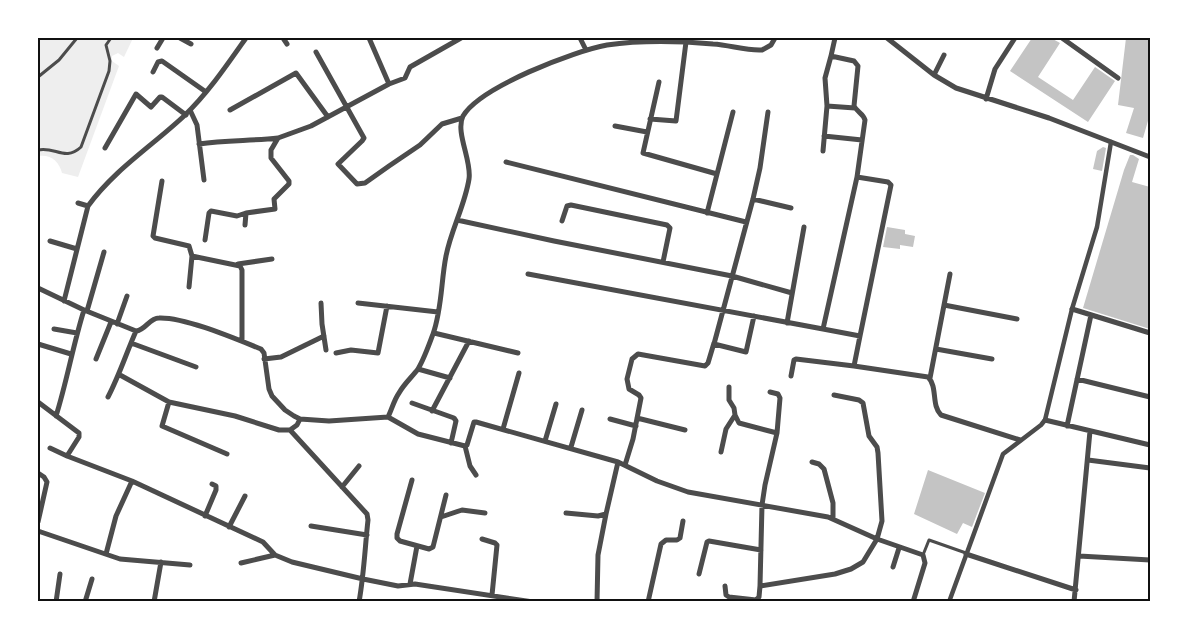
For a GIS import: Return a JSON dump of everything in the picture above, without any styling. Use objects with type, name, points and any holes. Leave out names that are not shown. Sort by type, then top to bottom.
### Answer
[{"type":"street","points":[[157,48],[163,38]]},
{"type":"street","points":[[180,38],[190,44]]},
{"type":"street","points":[[64,301],[88,206],[97,193],[188,112],[221,75],[246,38]]},
{"type":"street","points":[[284,38],[287,44]]},
{"type":"street","points":[[368,38],[389,84]]},
{"type":"street","points":[[199,144],[216,141],[278,138],[328,117],[389,84],[405,78],[410,67],[461,38]]},
{"type":"street","points":[[580,38],[586,50]]},
{"type":"street","points":[[316,52],[364,140],[338,164],[359,185],[365,183],[420,145],[442,124],[462,118],[480,98],[504,84],[545,65],[586,50],[629,40],[715,41],[762,50],[771,45],[775,38]]},
{"type":"street","points":[[823,151],[827,106],[826,78],[835,38]]},
{"type":"street","points":[[887,38],[934,76],[956,88],[1049,118],[1150,157]]},
{"type":"street","points":[[986,99],[995,69],[1015,38]]},
{"type":"street","points":[[1062,38],[1118,78]]},
{"type":"street","points":[[650,119],[676,121],[686,42]]},
{"type":"street","points":[[934,76],[944,55]]},
{"type":"street","points":[[831,56],[854,61],[857,64],[855,108]]},
{"type":"street","points":[[153,72],[158,62],[162,62],[206,92]]},
{"type":"street","points":[[230,110],[296,72],[328,117]]},
{"type":"street","points":[[659,82],[643,150],[645,154],[717,174]]},
{"type":"street","points":[[105,148],[136,94],[150,107],[162,97],[188,112],[197,125],[204,180]]},
{"type":"street","points":[[823,329],[857,177],[865,120],[862,114],[855,108],[827,106]]},
{"type":"street","points":[[707,212],[733,112]]},
{"type":"street","points":[[625,465],[636,426],[641,398],[629,389],[627,379],[632,359],[635,355],[705,366],[708,363],[753,199],[760,168],[768,112]]},
{"type":"street","points":[[388,417],[399,392],[418,368],[434,333],[446,255],[469,181],[470,170],[462,138],[462,118]]},
{"type":"street","points":[[615,126],[647,132]]},
{"type":"street","points":[[824,136],[862,140]]},
{"type":"street","points":[[205,240],[210,212],[237,216],[275,209],[274,199],[289,184],[288,178],[271,158],[271,150],[278,138]]},
{"type":"street","points":[[949,602],[1003,454],[1045,420],[1072,309],[1097,227],[1111,142]]},
{"type":"street","points":[[506,162],[746,222]]},
{"type":"street","points":[[854,366],[891,185],[888,182],[857,177]]},
{"type":"street","points":[[162,181],[153,236],[189,246],[192,256],[189,286]]},
{"type":"street","points":[[753,199],[791,208]]},
{"type":"street","points":[[78,203],[88,206]]},
{"type":"street","points":[[562,221],[570,205],[667,225],[670,228],[664,262]]},
{"type":"street","points":[[245,225],[246,213]]},
{"type":"street","points":[[457,220],[732,276],[792,293]]},
{"type":"street","points":[[787,323],[804,227]]},
{"type":"street","points":[[50,241],[77,249]]},
{"type":"street","points":[[56,416],[67,380],[77,333],[86,311],[104,252]]},
{"type":"street","points":[[192,256],[238,264],[272,259]]},
{"type":"street","points":[[238,264],[242,270],[242,341]]},
{"type":"street","points":[[528,274],[860,336]]},
{"type":"street","points":[[950,274],[930,378],[937,409],[942,415],[1020,440]]},
{"type":"street","points":[[38,288],[86,311],[136,331],[141,331],[154,319],[160,318],[189,323],[261,349],[264,353],[269,389],[272,396],[285,410],[300,419],[329,421],[388,417],[418,434],[465,446]]},
{"type":"street","points":[[96,359],[127,296]]},
{"type":"street","points":[[322,303],[322,324],[326,350]]},
{"type":"street","points":[[358,303],[438,312]]},
{"type":"street","points":[[944,305],[1017,319]]},
{"type":"street","points":[[336,353],[350,350],[378,353],[387,306]]},
{"type":"street","points":[[1072,309],[1150,333]]},
{"type":"street","points":[[1067,426],[1091,315]]},
{"type":"street","points":[[714,343],[716,346],[746,352],[754,316]]},
{"type":"street","points":[[54,329],[77,333]]},
{"type":"street","points":[[108,397],[120,375],[121,365],[136,331]]},
{"type":"street","points":[[434,333],[518,353]]},
{"type":"street","points":[[264,359],[281,357],[324,336]]},
{"type":"street","points":[[432,411],[469,342]]},
{"type":"street","points":[[38,344],[72,354]]},
{"type":"street","points":[[131,344],[196,367]]},
{"type":"street","points":[[936,349],[992,359]]},
{"type":"street","points":[[791,376],[796,358],[930,378]]},
{"type":"street","points":[[418,368],[450,378]]},
{"type":"street","points":[[503,429],[520,373]]},
{"type":"street","points":[[120,375],[169,402],[235,416],[279,430],[290,430],[300,419]]},
{"type":"street","points":[[1077,379],[1150,397]]},
{"type":"street","points":[[729,387],[729,400],[739,423],[777,433]]},
{"type":"street","points":[[725,586],[726,594],[729,597],[754,601],[758,599],[762,505],[777,433],[780,398],[778,394],[770,392]]},
{"type":"street","points":[[760,586],[835,574],[851,569],[862,562],[877,539],[882,521],[877,447],[869,436],[863,404],[859,400],[834,395]]},
{"type":"street","points":[[38,402],[80,435],[67,456]]},
{"type":"street","points":[[169,402],[162,426],[227,454]]},
{"type":"street","points":[[412,403],[454,418],[456,421],[451,443]]},
{"type":"street","points":[[545,441],[556,404]]},
{"type":"street","points":[[572,447],[582,410]]},
{"type":"street","points":[[721,452],[726,429],[735,415]]},
{"type":"street","points":[[637,418],[685,430]]},
{"type":"street","points":[[610,419],[636,426]]},
{"type":"street","points":[[1045,420],[1150,445]]},
{"type":"street","points":[[476,476],[470,466],[465,446],[475,422],[572,447],[618,462],[657,481],[688,492],[833,519],[877,539],[923,556],[925,563],[913,602]]},
{"type":"street","points":[[290,430],[368,514],[364,553],[365,564],[359,602]]},
{"type":"street","points":[[1074,602],[1090,431]]},
{"type":"street","points":[[50,448],[132,481],[263,542],[275,555],[292,562],[398,586],[410,584],[533,602]]},
{"type":"street","points":[[1088,460],[1150,468]]},
{"type":"street","points":[[597,602],[598,555],[618,462]]},
{"type":"street","points":[[812,462],[819,464],[824,469],[833,503],[833,519]]},
{"type":"street","points":[[342,487],[359,466]]},
{"type":"street","points":[[38,473],[47,482],[38,522]]},
{"type":"street","points":[[412,480],[397,534],[397,538],[400,541],[428,549],[433,547],[446,495]]},
{"type":"street","points":[[106,554],[116,516],[132,481]]},
{"type":"street","points":[[205,516],[216,490],[216,486],[212,484]]},
{"type":"street","points":[[228,527],[245,496]]},
{"type":"street","points":[[441,517],[462,510],[485,513]]},
{"type":"street","points":[[566,513],[598,516],[606,514]]},
{"type":"street","points":[[648,602],[661,544],[666,540],[677,540],[680,538],[683,521]]},
{"type":"street","points":[[311,526],[366,535]]},
{"type":"street","points":[[38,531],[120,559],[190,565]]},
{"type":"street","points":[[482,539],[497,545],[491,595],[488,602]]},
{"type":"street","points":[[699,574],[707,542],[709,541],[761,550]]},
{"type":"street","points":[[410,584],[417,546]]},
{"type":"street","points":[[893,568],[899,548]]},
{"type":"street","points":[[966,554],[1076,590]]},
{"type":"street","points":[[240,563],[275,555]]},
{"type":"street","points":[[1079,556],[1150,560]]},
{"type":"street","points":[[154,602],[161,562]]},
{"type":"street","points":[[56,602],[60,574]]},
{"type":"street","points":[[86,602],[92,580]]},
{"type":"lane","points":[[38,77],[59,60],[77,38]]},
{"type":"lane","points":[[38,150],[50,150],[65,154],[77,151],[81,147],[109,71],[110,61],[106,45],[111,38]]},
{"type":"lane","points":[[923,556],[929,540],[966,554]]},
{"type":"shaded area","points":[[38,38],[133,38],[124,57],[118,53],[112,56],[112,61],[119,66],[78,177],[62,173],[57,162],[51,157],[38,156]]},
{"type":"building","points":[[1032,38],[1051,38],[1060,43],[1038,77],[1073,100],[1095,67],[1115,81],[1088,122],[1010,71]]},
{"type":"building","points":[[1126,38],[1150,38],[1150,114],[1143,138],[1126,133],[1134,108],[1118,105]]},
{"type":"building","points":[[1103,147],[1106,148],[1102,171],[1093,169],[1097,151]]},
{"type":"building","points":[[1130,155],[1139,159],[1132,182],[1150,187],[1150,329],[1083,308]]},
{"type":"building","points":[[887,227],[905,230],[905,234],[915,236],[913,247],[900,245],[900,249],[883,247]]},
{"type":"building","points":[[928,470],[985,493],[972,527],[963,523],[957,534],[914,514]]}]
